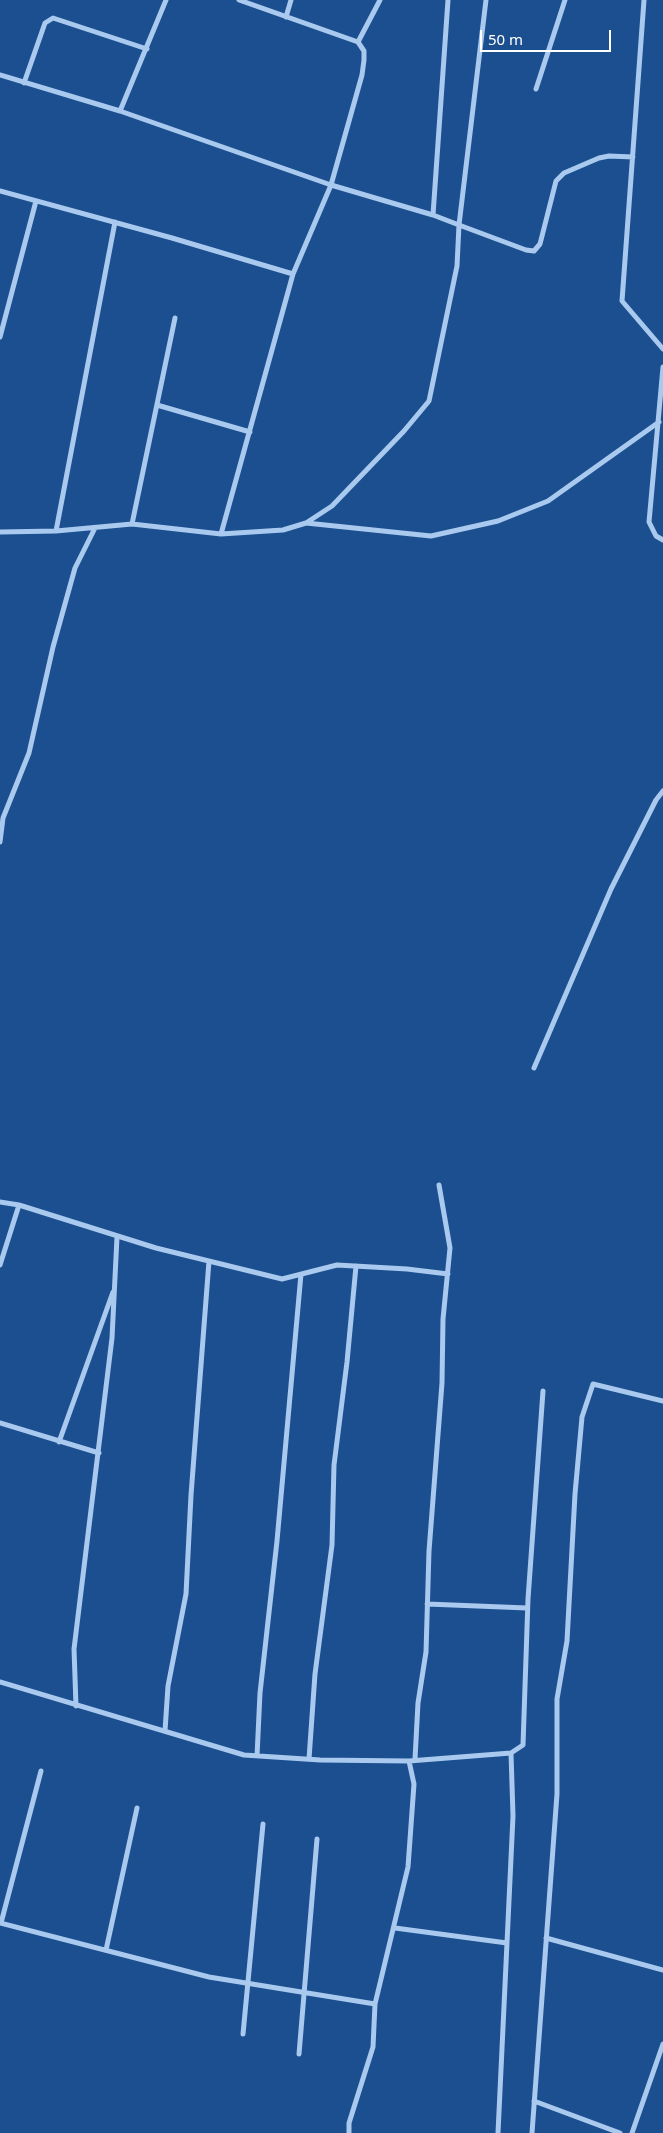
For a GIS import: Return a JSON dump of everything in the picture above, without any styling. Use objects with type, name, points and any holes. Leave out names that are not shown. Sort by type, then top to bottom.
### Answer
[{"type":"street","points":[[120,111],[166,0]]},
{"type":"street","points":[[221,534],[293,274],[331,185],[362,75],[364,51],[358,42],[239,0]]},
{"type":"street","points":[[286,17],[291,0]]},
{"type":"street","points":[[358,42],[380,0]]},
{"type":"street","points":[[433,215],[448,0]]},
{"type":"street","points":[[0,532],[56,532],[132,524],[221,534],[283,530],[306,523],[332,506],[404,431],[429,401],[457,266],[459,226],[486,0]]},
{"type":"street","points":[[536,89],[565,0]]},
{"type":"street","points":[[644,0],[622,300],[663,349]]},
{"type":"street","points":[[24,83],[45,23],[52,18],[147,49]]},
{"type":"street","points":[[0,75],[120,111],[331,185],[433,215],[526,250],[534,251],[540,244],[556,181],[564,173],[599,158],[609,156],[633,157]]},
{"type":"street","points":[[0,191],[115,222],[293,274]]},
{"type":"street","points":[[0,337],[36,201]]},
{"type":"street","points":[[56,532],[115,222]]},
{"type":"street","points":[[132,524],[175,318]]},
{"type":"street","points":[[663,367],[659,422],[660,452],[649,522],[656,536],[663,540]]},
{"type":"street","points":[[157,405],[250,432]]},
{"type":"street","points":[[306,523],[431,536],[498,521],[548,500],[659,422]]},
{"type":"street","points":[[0,842],[3,818],[29,753],[53,647],[75,568],[95,528]]},
{"type":"street","points":[[534,1068],[611,889],[656,800],[663,791]]},
{"type":"street","points":[[349,2133],[349,2123],[373,2047],[375,2004],[395,1928],[408,1867],[413,1815],[414,1784],[412,1760],[426,1652],[427,1604],[450,1248],[438,1186]]},
{"type":"street","points":[[0,1202],[19,1205],[116,1237],[282,1278],[337,1265],[407,1269],[448,1274]]},
{"type":"street","points":[[0,1266],[19,1205]]},
{"type":"street","points":[[76,1706],[74,1649],[112,1338],[116,1237]]},
{"type":"street","points":[[165,1731],[168,1686],[186,1594],[191,1495],[210,1261]]},
{"type":"street","points":[[308,1759],[315,1674],[332,1546],[334,1464],[348,1362],[356,1266]]},
{"type":"street","points":[[257,1756],[260,1693],[278,1541],[302,1274]]},
{"type":"street","points":[[60,1442],[114,1287]]},
{"type":"street","points":[[532,2133],[557,1794],[557,1699],[567,1641],[575,1494],[582,1417],[593,1384],[663,1401]]},
{"type":"street","points":[[0,1682],[244,1755],[308,1759],[412,1760],[511,1753],[523,1744],[527,1608],[543,1391]]},
{"type":"street","points":[[0,1423],[98,1453]]},
{"type":"street","points":[[427,1604],[527,1608]]},
{"type":"street","points":[[498,2133],[513,1816],[511,1753]]},
{"type":"street","points":[[41,1771],[0,1923],[209,1977],[375,2004]]},
{"type":"street","points":[[106,1950],[137,1808]]},
{"type":"street","points":[[243,2034],[263,1824]]},
{"type":"street","points":[[299,2054],[317,1839]]},
{"type":"street","points":[[395,1928],[507,1943]]},
{"type":"street","points":[[546,1938],[663,1970]]},
{"type":"street","points":[[632,2133],[663,2044]]},
{"type":"street","points":[[534,2100],[620,2133]]}]
